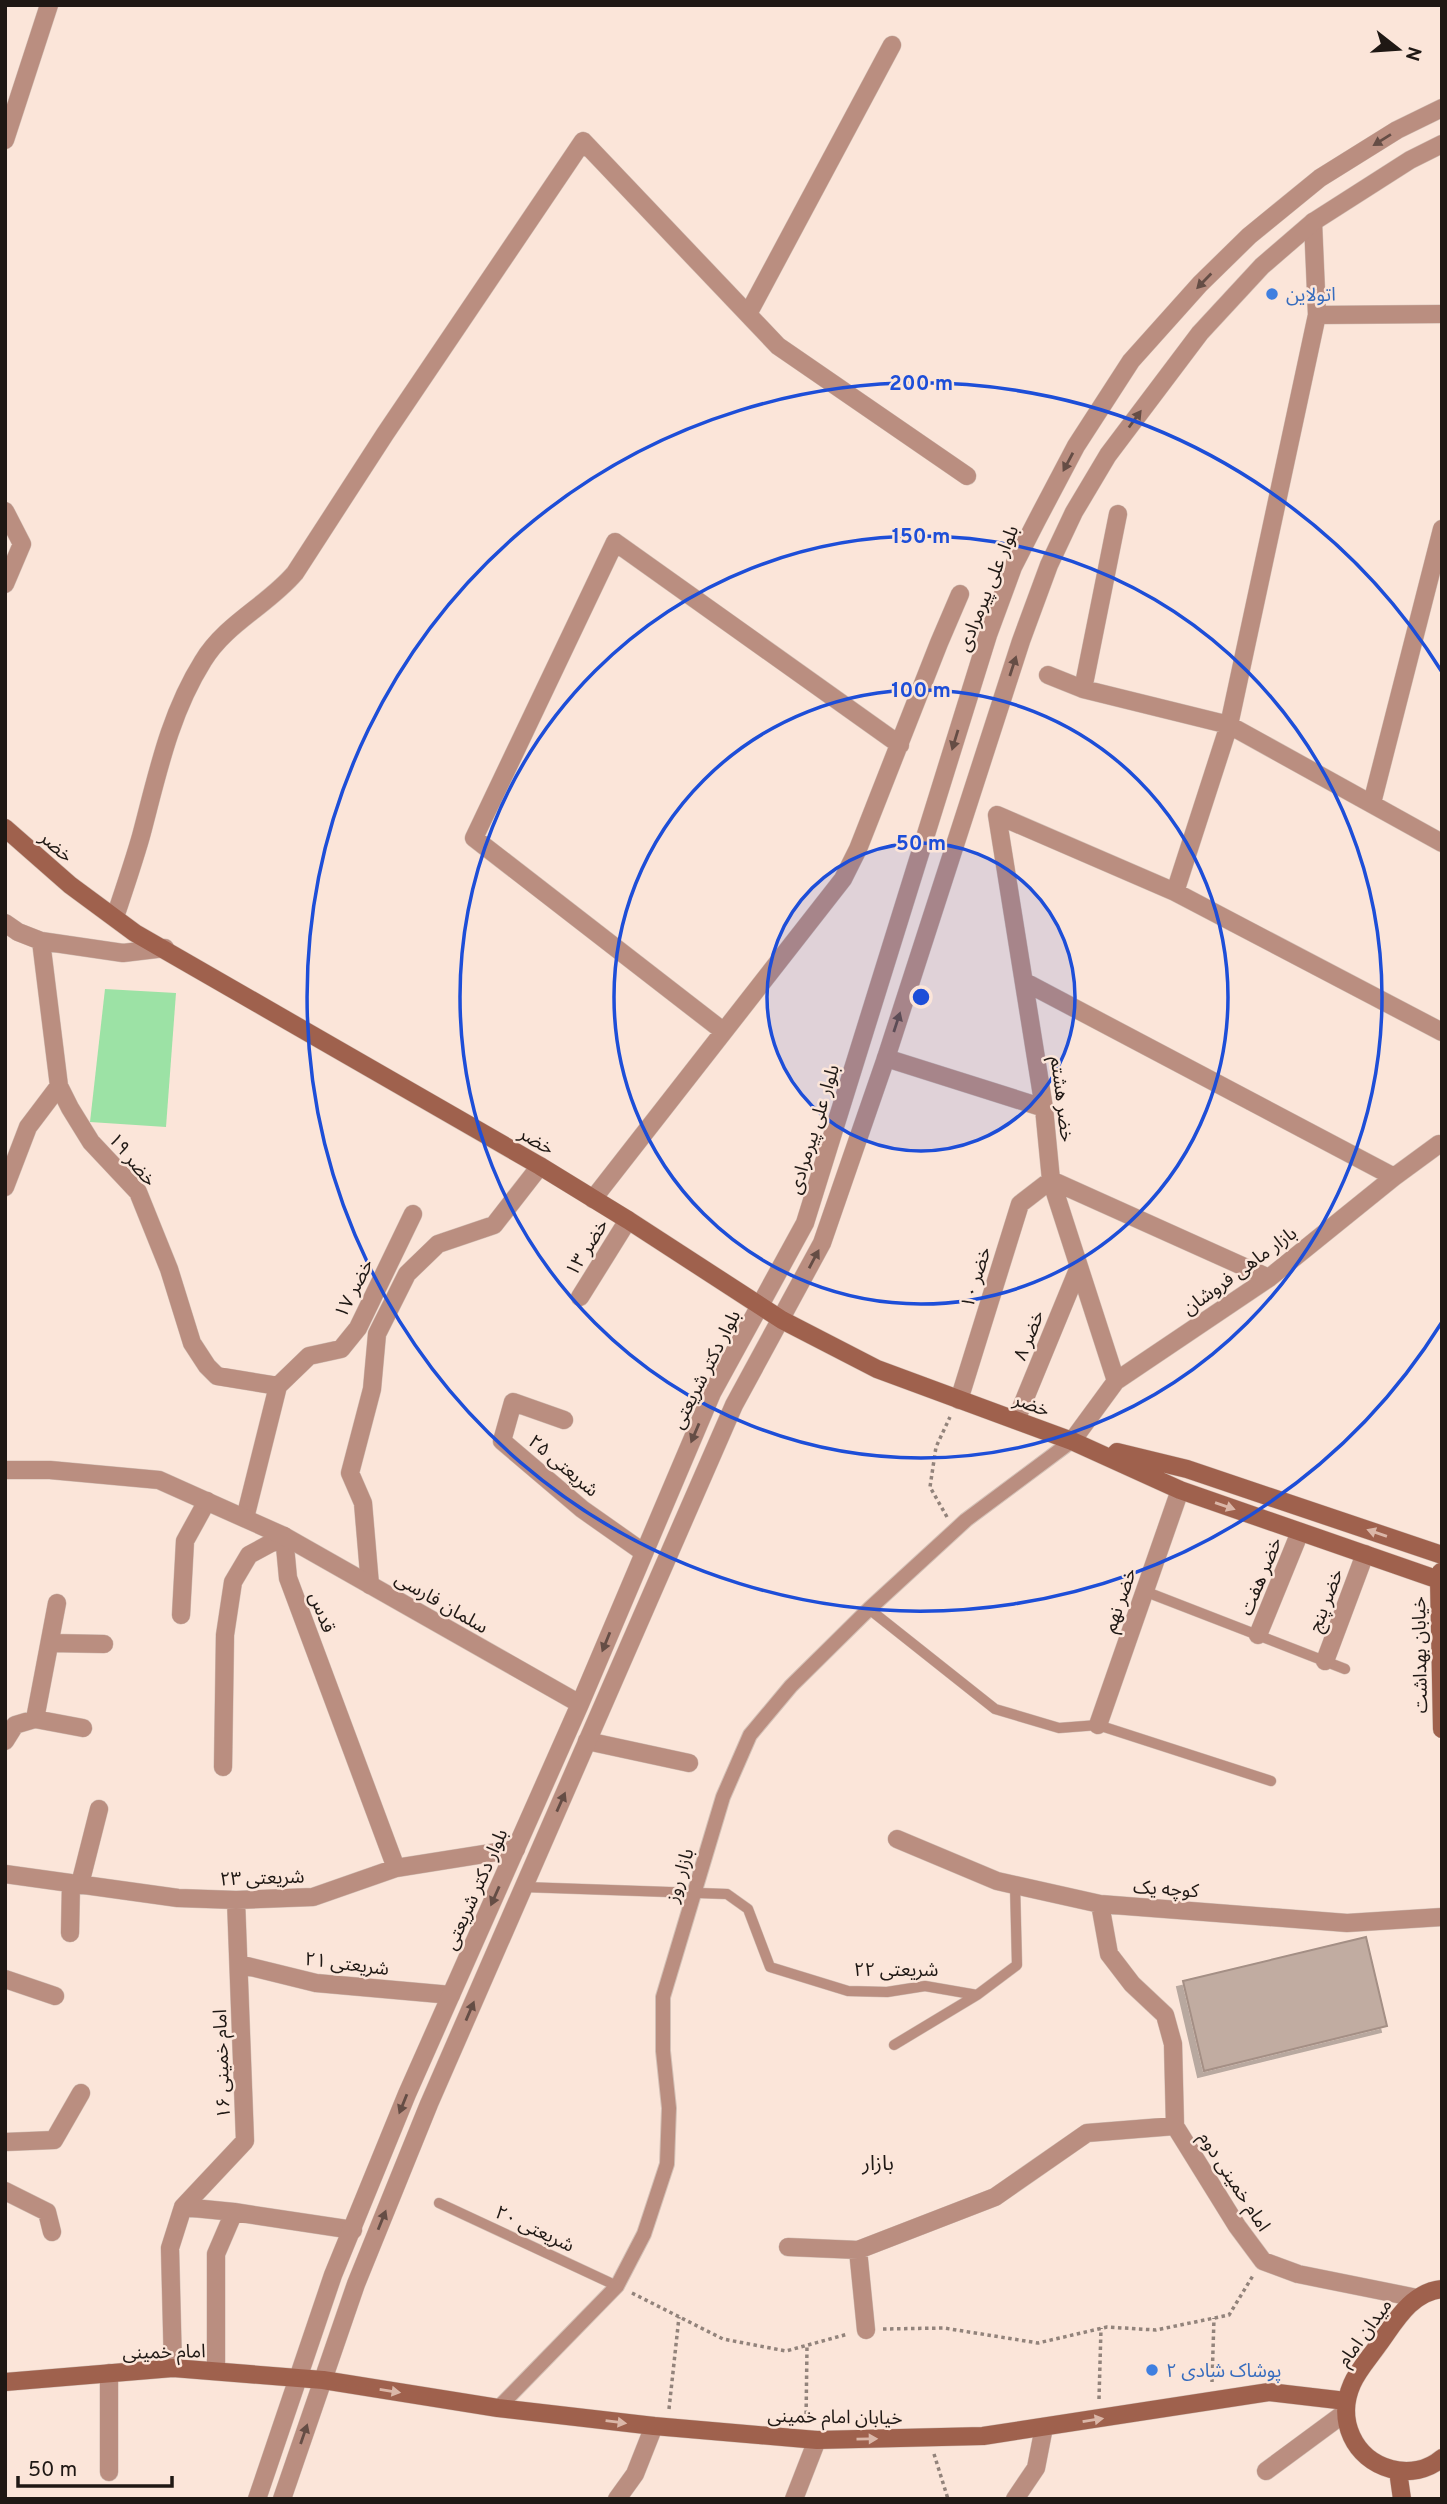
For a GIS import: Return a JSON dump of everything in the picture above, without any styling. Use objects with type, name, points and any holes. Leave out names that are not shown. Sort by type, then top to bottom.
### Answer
[{"type":"main road","name":"خضر","points":[[5,828],[70,885],[135,933],[540,1166],[782,1320],[877,1369],[1072,1441],[1180,1490],[1365,1554],[1441,1577]]},
{"type":"main road","name":"خضر","points":[[1072,1441],[1187,1469],[1442,1555]]},
{"type":"main road","name":"خیابان بهداشت","points":[[1441,1577],[1442,1729]]},
{"type":"main road","name":"میدان امام","points":[[1346,2406],[1352,2383],[1402,2311],[1417,2298],[1442,2290]]},
{"type":"main road","name":"امام خمینی","points":[[5,2382],[173,2368],[323,2381]]},
{"type":"main road","name":"خیابان امام خمینی","points":[[323,2381],[498,2408],[660,2427],[812,2439],[983,2436],[1269,2392],[1346,2406]]},
{"type":"main road","points":[[1346,2406],[1346,2421],[1352,2439],[1363,2455],[1379,2466],[1398,2471],[1417,2471],[1442,2458]]},
{"type":"main road","points":[[1398,2471],[1402,2499]]},
{"type":"street","points":[[5,140],[49,5]]},
{"type":"street","points":[[748,314],[892,46]]},
{"type":"street","name":"بلوار علی پیرمرادی","points":[[760,1307],[805,1223],[988,635],[1013,567],[1076,446],[1131,361],[1200,284],[1249,236],[1321,178],[1397,130],[1442,108]]},
{"type":"street","points":[[115,917],[141,838],[173,721],[203,660],[216,643],[295,573],[385,434],[583,141],[778,346],[967,476]]},
{"type":"street","points":[[282,2499],[356,2284],[429,2104],[734,1405],[822,1243],[886,1058],[1021,640],[1049,565],[1074,512],[1108,455],[1200,333],[1262,266],[1313,222],[1410,160],[1442,144]]},
{"type":"street","points":[[1313,222],[1317,315],[1229,725],[1175,892],[1442,1032]]},
{"type":"street","points":[[1317,315],[1442,314]]},
{"type":"street","points":[[5,511],[22,544],[5,584]]},
{"type":"street","points":[[1083,689],[1118,514]]},
{"type":"street","points":[[1372,803],[1442,528]]},
{"type":"street","points":[[723,1031],[474,838],[615,542],[900,745]]},
{"type":"street","points":[[593,1199],[843,879],[858,849],[960,594]]},
{"type":"street","points":[[1048,675],[1083,689],[1229,725],[1442,843]]},
{"type":"street","name":"خضر هشتم","points":[[1116,1381],[1051,1180],[1044,1108],[997,815],[1175,892]]},
{"type":"street","points":[[5,923],[18,932],[41,941],[123,953],[165,948]]},
{"type":"street","name":"خضر ۱۹","points":[[41,941],[59,1086],[91,1142],[138,1192],[169,1269],[192,1343],[217,1376],[278,1386]]},
{"type":"street","points":[[1025,982],[1394,1177]]},
{"type":"street","points":[[860,1049],[1044,1108]]},
{"type":"street","points":[[5,1188],[28,1127],[59,1086]]},
{"type":"street","name":"بازار ماهی فروشان","points":[[1072,1441],[1116,1381],[1269,1278],[1394,1177],[1441,1143]]},
{"type":"street","points":[[370,1585],[363,1503],[350,1473],[372,1389],[377,1334],[407,1274],[438,1244],[494,1225],[540,1166]]},
{"type":"street","points":[[1051,1180],[1269,1278]]},
{"type":"street","name":"خضر ۱۰","points":[[959,1400],[1020,1204],[1051,1180]]},
{"type":"street","name":"خضر ۱۷","points":[[278,1386],[309,1356],[341,1349],[358,1328],[413,1214]]},
{"type":"street","name":"خضر ۱۳","points":[[580,1297],[628,1220]]},
{"type":"street","name":"خضر ۸","points":[[1016,1420],[1079,1267]]},
{"type":"street","name":"بلوار دکتر شریعتی","points":[[257,2499],[333,2275],[354,2230],[407,2094],[580,1704],[712,1393],[760,1307]]},
{"type":"street","points":[[245,1518],[278,1386]]},
{"type":"street","points":[[712,1393],[734,1405]]},
{"type":"street","name":"شریعتی ۲۵","points":[[564,1420],[513,1402],[502,1441],[582,1509],[643,1552]]},
{"type":"street","name":"بازار روز","points":[[498,2408],[617,2286],[644,2234],[667,2164],[669,2108],[663,2051],[663,1997],[723,1797],[750,1735],[791,1686],[955,1530],[1072,1441]]},
{"type":"street","points":[[5,1470],[50,1470],[159,1480],[284,1536]]},
{"type":"street","name":"خضر نهم","points":[[1098,1725],[1180,1490]]},
{"type":"street","points":[[181,1615],[185,1541],[207,1501]]},
{"type":"street","name":"خضر هفت","points":[[1258,1635],[1300,1532]]},
{"type":"street","points":[[223,1767],[225,1635],[233,1582],[249,1555],[284,1536]]},
{"type":"street","name":"سلمان فارسی","points":[[284,1536],[580,1704]]},
{"type":"street","name":"قدس","points":[[284,1536],[288,1578],[396,1868]]},
{"type":"street","name":"خضر پنج","points":[[1325,1661],[1365,1554]]},
{"type":"street","points":[[35,1719],[57,1603]]},
{"type":"street","points":[[50,1643],[103,1644]]},
{"type":"street","points":[[5,1741],[15,1725],[35,1719],[83,1728]]},
{"type":"street","points":[[587,1741],[689,1763]]},
{"type":"street","points":[[70,1933],[75,1884],[99,1809]]},
{"type":"street","name":"کوچه یک","points":[[897,1839],[997,1881],[1100,1904],[1347,1923],[1442,1917]]},
{"type":"street","name":"شریعتی ۲۳","points":[[5,1874],[178,1898],[236,1900],[313,1896],[396,1868],[516,1849]]},
{"type":"street","name":"امام خمینی ۱۶","points":[[173,2368],[170,2248],[183,2207],[245,2141],[236,1900]]},
{"type":"street","name":"امام خمینی دوم","points":[[1100,1904],[1109,1954],[1132,1984],[1165,2015],[1173,2044],[1175,2126],[1237,2227],[1263,2261],[1298,2274],[1417,2298]]},
{"type":"street","name":"شریعتی ۲۱","points":[[239,1964],[316,1983],[451,1994]]},
{"type":"street","points":[[5,1979],[55,1996]]},
{"type":"street","points":[[5,2142],[54,2140],[81,2093]]},
{"type":"street","points":[[788,2247],[858,2250],[995,2197],[1087,2133],[1175,2126]]},
{"type":"street","points":[[5,2190],[47,2212],[52,2232]]},
{"type":"street","points":[[183,2207],[354,2230]]},
{"type":"street","points":[[216,2371],[216,2253],[234,2212]]},
{"type":"street","points":[[858,2250],[866,2330]]},
{"type":"street","points":[[333,2275],[356,2284]]},
{"type":"street","points":[[109,2373],[109,2472]]},
{"type":"street","points":[[1266,2471],[1346,2406]]},
{"type":"street","points":[[617,2499],[635,2474],[660,2427]]},
{"type":"street","points":[[1015,2499],[1036,2468],[1044,2427]]},
{"type":"street","points":[[794,2499],[812,2439]]},
{"type":"lane","points":[[1144,1591],[1345,1669]]},
{"type":"lane","points":[[869,1609],[995,1709],[1059,1728],[1098,1725],[1271,1781]]},
{"type":"lane","points":[[894,2045],[977,1995],[1017,1965],[1015,1885]]},
{"type":"lane","name":"شریعتی ۲۲","points":[[523,1887],[727,1894],[748,1909],[770,1967],[848,1991],[887,1992],[925,1986],[977,1995]]},
{"type":"lane","name":"شریعتی ۲۰","points":[[439,2203],[617,2286]]},
{"type":"path","points":[[955,1530],[930,1487],[936,1447],[959,1400]]},
{"type":"path","points":[[617,2286],[723,2339],[786,2351],[866,2330],[944,2328],[1038,2343],[1101,2328],[1156,2330],[1229,2315],[1263,2261]]},
{"type":"path","points":[[660,2427],[679,2317]]},
{"type":"path","points":[[1212,2401],[1214,2318]]},
{"type":"path","points":[[1098,2419],[1101,2328]]},
{"type":"path","points":[[807,2346],[812,2439]]},
{"type":"path","points":[[929,2438],[948,2499]]},
{"type":"green space","points":[[105,989],[176,993],[166,1127],[90,1122]]},
{"type":"building","points":[[1366,1937],[1387,2026],[1204,2071],[1183,1981]]},
{"type":"place","name":"اتولاین","points":[[1272,294]]},
{"type":"place","name":"پوشاک شادی ۲","points":[[1152,2370]]},
{"type":"district","name":"بازار","points":[[878,2163]]}]
